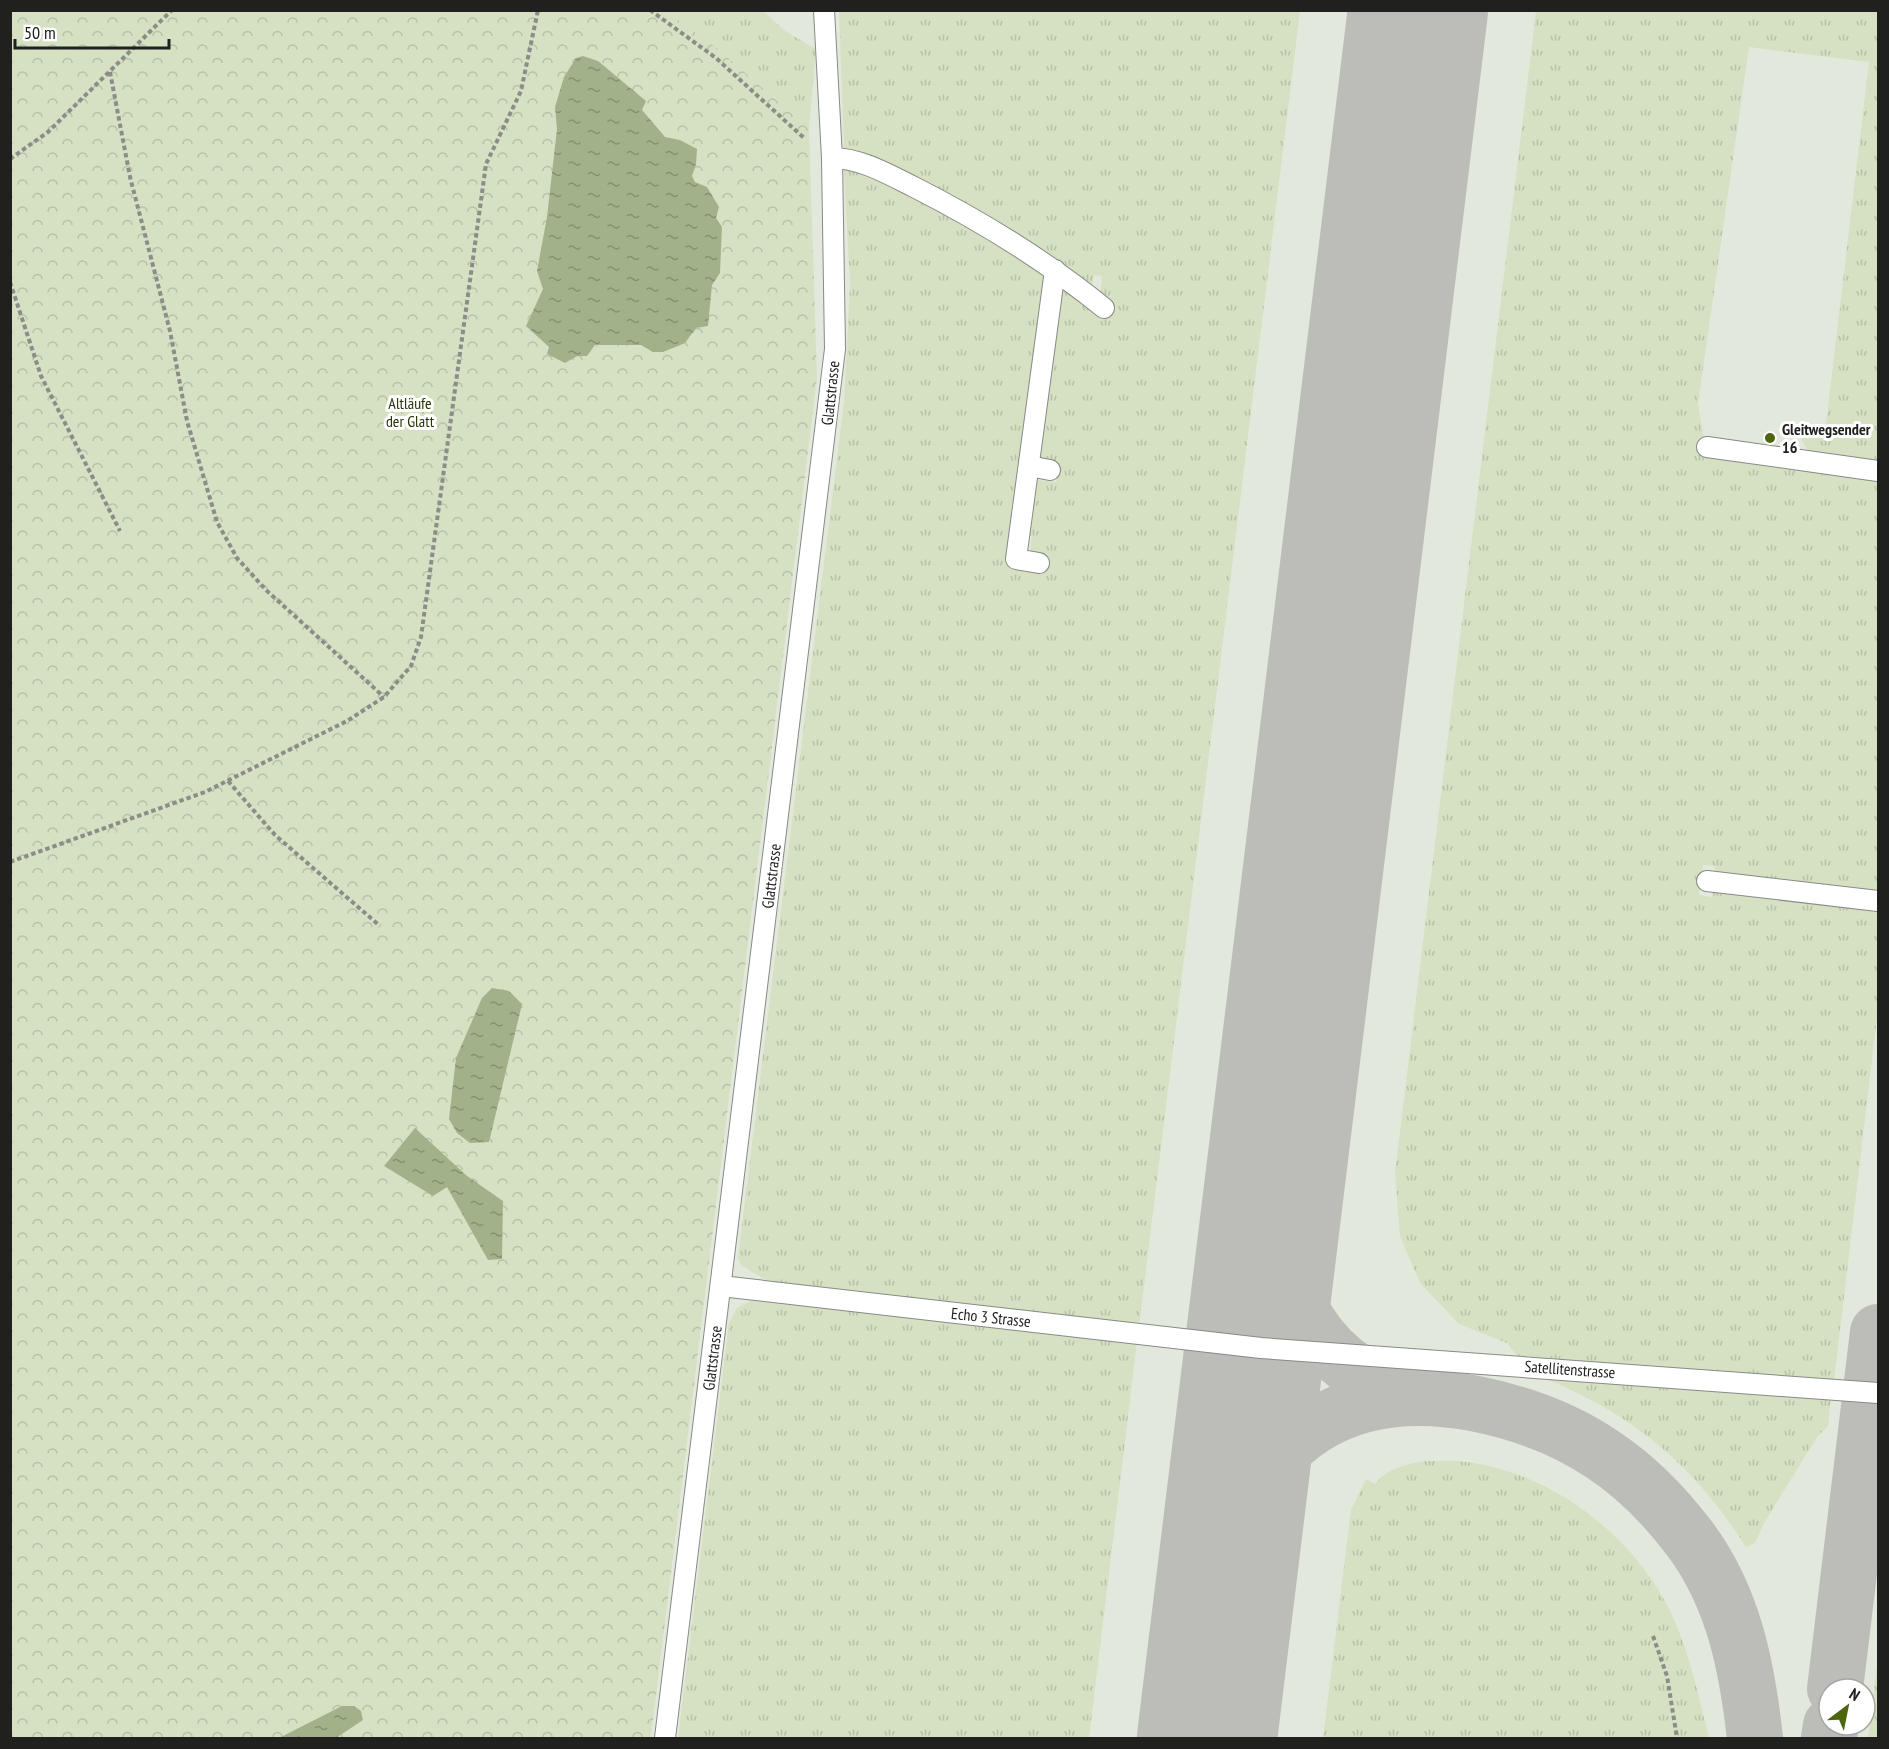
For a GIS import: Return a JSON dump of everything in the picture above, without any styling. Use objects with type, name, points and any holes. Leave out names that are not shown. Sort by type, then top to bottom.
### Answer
[{"type":"lane","name":"Glattstrasse","points":[[665,1738],[833,372],[836,312],[832,158],[824,10]]},
{"type":"lane","points":[[832,158],[858,161],[914,186],[988,226],[1055,270],[1100,304],[1098,280]]},
{"type":"lane","points":[[1039,563],[1016,559],[1055,270]]},
{"type":"lane","points":[[1707,447],[1878,471]]},
{"type":"lane","points":[[1029,466],[1050,470]]},
{"type":"lane","points":[[1707,881],[1878,901]]},
{"type":"lane","name":"Echo 3 Strasse","points":[[721,1286],[1260,1348]]},
{"type":"lane","name":"Satellitenstrasse","points":[[1260,1348],[1878,1393]]},
{"type":"path","points":[[10,159],[48,132],[172,10]]},
{"type":"path","points":[[10,862],[205,792],[228,781],[347,721],[384,697],[411,666],[422,637],[486,164],[521,91],[538,10]]},
{"type":"path","points":[[650,10],[716,58],[804,138]]},
{"type":"path","points":[[110,72],[130,177],[170,331],[188,421],[218,522],[237,558],[266,590],[384,697]]},
{"type":"path","points":[[10,282],[41,376],[120,531]]},
{"type":"path","points":[[228,781],[275,835],[380,926]]},
{"type":"path","points":[[1653,1636],[1667,1676],[1677,1738]]},
{"type":"shaded area","points":[[666,11],[1878,11],[1878,1738],[651,1738],[817,379],[718,49]]},
{"type":"green space","name":"Altläufe der Glatt","points":[[11,11],[666,11],[718,49],[809,129],[817,379],[651,1738],[11,1738]]},
{"type":"green space","points":[[666,11],[763,11],[785,31],[816,49],[809,129],[718,49]]},
{"type":"green space","points":[[839,11],[1300,11],[1139,1327],[769,1282],[741,1265],[738,1257],[844,402],[850,284],[844,171],[847,167],[947,209],[1048,277],[1010,564],[1030,554],[1032,536],[1023,534],[1033,483],[1039,480],[1056,482],[1058,467],[1036,460],[1063,286],[1100,298],[1102,276],[1094,275],[1091,292],[951,201],[844,148]]},
{"type":"green space","points":[[1536,11],[1878,11],[1878,466],[1810,454],[1802,441],[1802,433],[1825,433],[1869,62],[1749,47],[1698,403],[1706,454],[1878,477],[1878,896],[1714,876],[1715,866],[1703,865],[1699,895],[1712,897],[1713,887],[1878,907],[1878,1009],[1834,1381],[1519,1358],[1507,1343],[1459,1324],[1420,1283],[1400,1236],[1395,1173]]},
{"type":"green space","points":[[758,1297],[1137,1342],[1089,1738],[678,1738],[729,1323],[737,1308]]},
{"type":"green space","points":[[1541,1377],[1831,1395],[1828,1426],[1817,1437],[1764,1523],[1755,1543],[1746,1547],[1705,1491],[1658,1445],[1604,1407]]},
{"type":"green space","points":[[1426,1461],[1467,1462],[1498,1468],[1528,1479],[1556,1492],[1608,1530],[1650,1577],[1674,1619],[1686,1652],[1709,1738],[1323,1738],[1351,1510],[1366,1479],[1375,1484],[1386,1474],[1398,1468]]},
{"type":"green space","points":[[1878,1657],[1878,1738],[1868,1738],[1877,1737],[1876,1677]]},
{"type":"water","points":[[583,56],[598,61],[646,101],[642,110],[665,137],[680,140],[697,149],[692,176],[695,182],[707,187],[719,207],[716,218],[722,227],[720,273],[712,285],[708,326],[696,328],[685,343],[663,352],[653,352],[641,345],[595,345],[587,356],[577,356],[565,363],[547,354],[549,347],[526,326],[543,289],[537,271],[547,217],[557,129],[555,107],[564,77],[576,58]]},
{"type":"water","points":[[492,988],[509,991],[522,1004],[489,1142],[470,1143],[457,1133],[449,1119],[456,1058],[482,998]]},
{"type":"water","points":[[415,1128],[467,1176],[503,1201],[502,1259],[488,1260],[447,1187],[433,1196],[384,1166]]},
{"type":"water","points":[[342,1706],[354,1706],[361,1711],[363,1720],[336,1738],[279,1738]]},
{"type":"taxiway","points":[[1274,1191],[1283,1262],[1294,1294],[1309,1323],[1329,1348],[1354,1369],[1384,1385],[1420,1396]]},
{"type":"taxiway","points":[[1836,1677],[1878,1332]]},
{"type":"taxiway","points":[[1229,1559],[1243,1516],[1262,1479],[1286,1449],[1315,1426],[1348,1410],[1386,1401],[1427,1398],[1472,1403],[1524,1416],[1572,1436],[1615,1463],[1650,1493],[1690,1539],[1718,1585],[1728,1609],[1743,1659],[1755,1738]]},
{"type":"runway","points":[[1207,1738],[1418,10]]},
{"type":"place","name":"Gleitwegsender 16","points":[[1770,438]]}]
